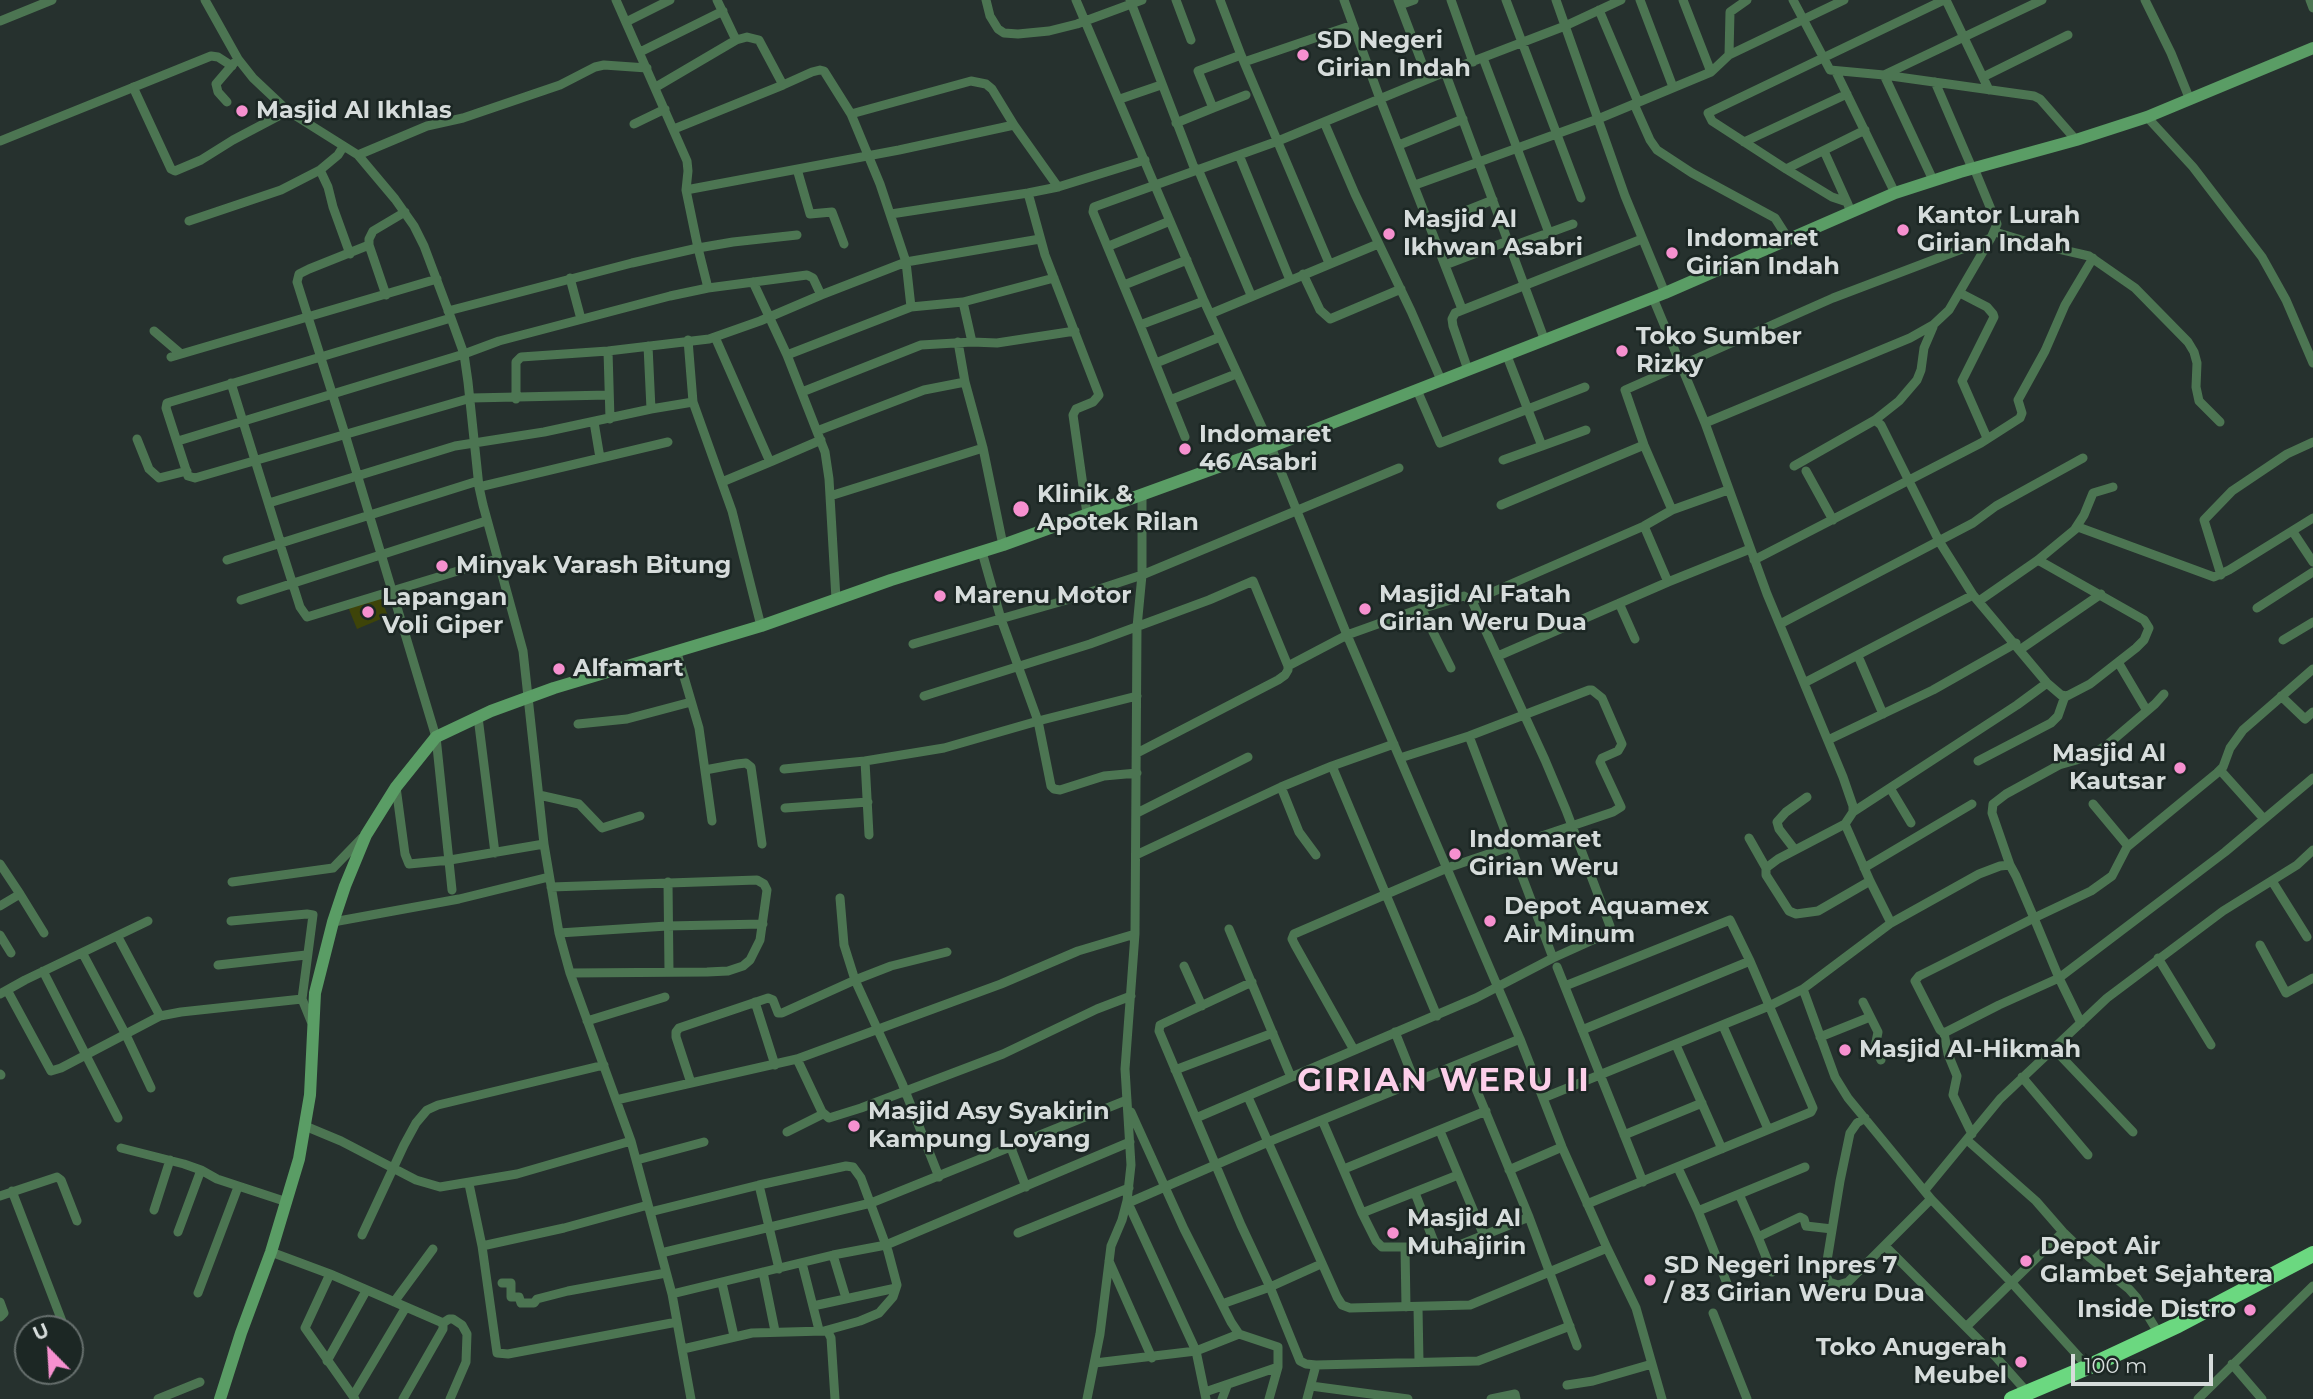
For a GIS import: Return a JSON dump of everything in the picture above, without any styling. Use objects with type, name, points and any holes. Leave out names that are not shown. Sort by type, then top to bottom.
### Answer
[{"type":"highway","points":[[2020,1396],[2159,1334],[2313,1254]]},
{"type":"street","points":[[0,20],[52,0]]},
{"type":"street","points":[[616,0],[656,87],[688,167],[686,190],[708,288]]},
{"type":"street","points":[[626,22],[670,0]]},
{"type":"street","points":[[718,0],[736,40]]},
{"type":"street","points":[[986,0],[993,24],[1004,33],[1042,32],[1085,21],[1142,0]]},
{"type":"street","points":[[1076,0],[1236,374],[1271,447],[1347,635],[1498,986],[1562,1147],[1606,1248],[1636,1308],[1662,1399]]},
{"type":"street","points":[[1176,0],[1191,40]]},
{"type":"street","points":[[1220,0],[1329,263]]},
{"type":"street","points":[[1344,0],[1462,309]]},
{"type":"street","points":[[1414,0],[1399,3],[1428,79]]},
{"type":"street","points":[[1451,0],[1473,62]]},
{"type":"street","points":[[1506,0],[1581,198]]},
{"type":"street","points":[[1556,0],[1643,239],[1681,364],[1754,560],[1843,777],[1853,812]]},
{"type":"street","points":[[1640,0],[1673,87]]},
{"type":"street","points":[[1683,0],[1711,72]]},
{"type":"street","points":[[1729,55],[1729,15],[1732,9],[1747,0]]},
{"type":"street","points":[[1793,0],[1830,70],[2038,97],[2076,140]]},
{"type":"street","points":[[1415,185],[1598,119],[1711,72],[1729,55],[1844,0]]},
{"type":"street","points":[[1849,207],[1712,121],[1708,113],[1945,0],[1989,90]]},
{"type":"street","points":[[2145,0],[2190,100]]},
{"type":"street","points":[[2310,0],[2313,8]]},
{"type":"street","points":[[207,1],[235,63]]},
{"type":"street","points":[[1185,437],[1093,212],[1094,207],[1278,141],[1445,72],[1522,44],[1619,1]]},
{"type":"street","points":[[1884,75],[2042,1]]},
{"type":"street","points":[[1131,2],[1176,124],[1251,296]]},
{"type":"street","points":[[1599,10],[1650,140],[1657,150],[1692,173],[1775,218],[1789,240]]},
{"type":"street","points":[[640,52],[723,11]]},
{"type":"street","points":[[1213,108],[1198,71],[1353,25]]},
{"type":"street","points":[[1983,77],[2068,34]]},
{"type":"street","points":[[656,87],[736,40],[747,37],[759,40],[783,85]]},
{"type":"street","points":[[220,1399],[241,1332],[271,1252],[299,1159],[311,1083],[312,1030],[318,977],[333,922],[366,835],[396,787],[436,737],[530,697],[677,653],[1003,545],[1271,447],[1659,295],[1789,240],[1849,207],[2147,117],[2313,48]]},
{"type":"street","points":[[0,141],[211,56],[218,57],[235,63],[288,111],[358,155],[405,212],[424,246],[464,354],[479,484],[486,521],[523,651],[544,844],[559,933],[570,973],[631,1141],[672,1294],[691,1399]]},
{"type":"street","points":[[1483,58],[1549,233]]},
{"type":"street","points":[[227,102],[218,92],[216,83],[235,63]]},
{"type":"street","points":[[358,155],[427,126],[463,118],[561,85],[596,67],[604,65],[647,68]]},
{"type":"street","points":[[674,129],[812,72],[824,71],[851,114],[891,214],[906,262],[911,307]]},
{"type":"street","points":[[1445,72],[1545,341]]},
{"type":"street","points":[[1836,72],[1895,193]]},
{"type":"street","points":[[1884,75],[1933,180]]},
{"type":"street","points":[[851,114],[971,81],[983,82],[992,89],[1058,187]]},
{"type":"street","points":[[1705,423],[1910,338],[1944,317],[1997,224],[1935,82]]},
{"type":"street","points":[[1120,99],[1161,85]]},
{"type":"street","points":[[134,87],[170,169],[175,171],[201,160],[288,111]]},
{"type":"street","points":[[1744,142],[1847,94]]},
{"type":"street","points":[[1176,124],[1246,95]]},
{"type":"street","points":[[634,124],[665,109]]},
{"type":"street","points":[[2147,117],[2207,184],[2262,257],[2286,300],[2313,363]]},
{"type":"street","points":[[1399,145],[1463,119]]},
{"type":"street","points":[[1324,122],[1441,380]]},
{"type":"street","points":[[686,190],[1014,125]]},
{"type":"street","points":[[1786,169],[1866,130]]},
{"type":"street","points":[[189,221],[265,196],[320,170],[338,155],[343,147]]},
{"type":"street","points":[[1824,151],[1849,207]]},
{"type":"street","points":[[1238,155],[1290,279]]},
{"type":"street","points":[[891,214],[1058,187],[1145,160]]},
{"type":"street","points":[[320,170],[350,254]]},
{"type":"street","points":[[797,170],[810,214],[832,212],[844,244]]},
{"type":"street","points":[[1028,193],[1040,239],[1099,395],[1093,402],[1076,409],[1073,415],[1087,514]]},
{"type":"street","points":[[1430,225],[1493,200]]},
{"type":"street","points":[[386,295],[369,239],[373,231],[405,212]]},
{"type":"street","points":[[1109,246],[1170,221]]},
{"type":"street","points":[[1445,265],[1573,224]]},
{"type":"street","points":[[609,395],[471,398],[192,478],[187,471],[166,408],[167,403],[570,278],[698,248],[797,235]]},
{"type":"street","points":[[1672,510],[1644,445],[1625,390],[1833,298],[1993,235],[2092,257],[2134,288],[2188,342],[2197,363],[2199,401],[2220,422]]},
{"type":"street","points":[[516,399],[517,359],[715,337],[906,262],[1040,239]]},
{"type":"street","points":[[1468,370],[1452,319],[1455,313],[1643,239]]},
{"type":"street","points":[[1210,314],[1378,244]]},
{"type":"street","points":[[369,245],[309,269],[297,278],[297,282],[436,737],[452,890]]},
{"type":"street","points":[[1754,560],[1910,480],[2021,416],[2018,400],[2092,257]]},
{"type":"street","points":[[1124,285],[1187,260]]},
{"type":"street","points":[[1303,274],[1320,310],[1330,319],[1401,289]]},
{"type":"street","points":[[178,441],[499,341],[708,288],[810,275],[821,295]]},
{"type":"street","points":[[570,278],[581,319]]},
{"type":"street","points":[[787,355],[911,307],[963,302],[1054,278]]},
{"type":"street","points":[[154,331],[176,355],[437,279]]},
{"type":"street","points":[[753,282],[802,392],[827,466],[836,599]]},
{"type":"street","points":[[1960,293],[1987,307],[1994,317],[1962,381],[1987,438]]},
{"type":"street","points":[[1140,326],[1204,300]]},
{"type":"street","points":[[963,302],[972,342]]},
{"type":"street","points":[[1794,466],[1875,420],[1899,401],[1917,380],[1924,348],[1933,325]]},
{"type":"street","points":[[802,392],[908,349],[931,343],[997,343],[1075,331]]},
{"type":"street","points":[[715,337],[770,462]]},
{"type":"street","points":[[1156,363],[1220,337]]},
{"type":"street","points":[[688,340],[693,402],[738,533],[761,626]]},
{"type":"street","points":[[958,342],[1003,545]]},
{"type":"street","points":[[648,346],[651,409]]},
{"type":"street","points":[[608,351],[610,419]]},
{"type":"street","points":[[1507,356],[1542,446]]},
{"type":"street","points":[[1170,400],[1236,374]]},
{"type":"street","points":[[722,482],[924,390],[965,382]]},
{"type":"street","points":[[232,383],[291,583],[302,613],[307,617],[497,559]]},
{"type":"street","points":[[1417,390],[1440,443],[1585,387]]},
{"type":"street","points":[[269,503],[444,449],[693,402]]},
{"type":"street","points":[[1875,420],[1883,428],[1939,541],[1976,598],[2048,682],[2065,696]]},
{"type":"street","points":[[594,422],[600,458]]},
{"type":"street","points":[[1503,460],[1586,430]]},
{"type":"street","points":[[137,439],[149,469],[159,478],[187,471]]},
{"type":"street","points":[[227,561],[369,514],[479,484],[668,442]]},
{"type":"street","points":[[2221,575],[2204,520],[2232,491],[2287,454],[2313,442]]},
{"type":"street","points":[[1501,505],[1644,445]]},
{"type":"street","points":[[830,496],[983,448]]},
{"type":"street","points":[[1780,624],[1939,541],[2082,458]]},
{"type":"street","points":[[912,644],[1142,575],[1399,468]]},
{"type":"street","points":[[1806,471],[1833,520]]},
{"type":"street","points":[[1804,683],[1976,598],[2038,560],[2075,529],[2093,494],[2113,487]]},
{"type":"street","points":[[1472,601],[1644,526],[1672,510],[1728,490]]},
{"type":"street","points":[[1087,1399],[1095,1363],[1108,1259],[1128,1202],[1129,1188],[1130,1142],[1125,1048],[1135,934],[1137,627],[1142,575],[1142,494]]},
{"type":"street","points":[[2075,529],[2085,528],[2209,577],[2221,575],[2313,518]]},
{"type":"street","points":[[241,600],[486,521]]},
{"type":"street","points":[[1644,526],[1668,582]]},
{"type":"street","points":[[2293,532],[2313,562]]},
{"type":"street","points":[[1498,656],[1750,549]]},
{"type":"street","points":[[982,552],[1001,619],[1038,721],[1049,782],[1054,789],[1060,790],[1104,776],[1138,773]]},
{"type":"street","points":[[1978,761],[2051,723],[2058,716],[2065,696],[2090,684],[2119,662],[2144,640],[2149,628],[2144,620],[2038,560]]},
{"type":"street","points":[[2257,608],[2313,572]]},
{"type":"street","points":[[923,696],[1137,627],[1253,581],[1288,666],[1285,675],[1137,753]]},
{"type":"street","points":[[1828,740],[2018,646],[2101,594]]},
{"type":"street","points":[[1196,1118],[1437,1016],[1555,962],[1609,931],[1610,926],[1572,825],[1525,714],[1472,601],[1465,596],[1421,608],[1347,635],[1288,666]]},
{"type":"street","points":[[1619,603],[1634,639]]},
{"type":"street","points":[[1421,608],[1451,668]]},
{"type":"street","points":[[2283,640],[2313,622]]},
{"type":"street","points":[[677,653],[699,728],[712,821]]},
{"type":"street","points":[[1858,656],[1884,714]]},
{"type":"street","points":[[2119,662],[2147,711]]},
{"type":"street","points":[[2159,1334],[2129,1289],[2089,1257],[1970,1137],[1953,1094],[1957,1076],[1948,1054],[1944,1033],[1915,981],[1916,978],[2102,884],[2112,876],[2128,846],[2220,770],[2240,733],[2313,669]]},
{"type":"street","points":[[1766,868],[1845,824],[1853,812],[2048,682]]},
{"type":"street","points":[[1354,1050],[1292,939],[1294,934],[1447,868],[1620,809],[1600,762],[1602,758],[1622,748],[1621,741],[1602,698],[1592,690],[1469,736],[1400,758]]},
{"type":"street","points":[[2081,1023],[2010,864],[1992,813],[1993,804],[2050,770],[2087,757],[2107,745],[2164,694]]},
{"type":"street","points":[[783,769],[865,761],[944,748],[1137,696]]},
{"type":"street","points":[[2281,696],[2305,719],[2313,712]]},
{"type":"street","points":[[578,724],[627,719],[691,702]]},
{"type":"street","points":[[478,717],[495,853]]},
{"type":"street","points":[[1469,736],[1643,1182]]},
{"type":"street","points":[[1136,855],[1281,787],[1394,744]]},
{"type":"street","points":[[1137,813],[1248,757]]},
{"type":"street","points":[[865,761],[869,835]]},
{"type":"street","points":[[705,770],[746,763],[751,766],[762,844]]},
{"type":"street","points":[[1332,766],[1437,1016]]},
{"type":"street","points":[[2220,770],[2264,819]]},
{"type":"street","points":[[1944,1033],[1999,1004],[2059,978],[2225,852],[2313,778]]},
{"type":"street","points":[[396,787],[408,863],[450,860],[544,844]]},
{"type":"street","points":[[1281,787],[1299,832],[1316,855]]},
{"type":"street","points":[[1890,788],[1911,822]]},
{"type":"street","points":[[539,794],[579,804],[602,828],[640,816]]},
{"type":"street","points":[[1795,850],[1779,829],[1777,822],[1807,797]]},
{"type":"street","points":[[785,808],[867,802]]},
{"type":"street","points":[[1864,868],[1972,804]]},
{"type":"street","points":[[2093,804],[2128,846]]},
{"type":"street","points":[[1845,824],[1891,923]]},
{"type":"street","points":[[232,882],[333,868],[366,835]]},
{"type":"street","points":[[1749,838],[1777,893],[1789,911],[1796,914],[1818,911],[1870,881]]},
{"type":"street","points":[[1925,1190],[2000,1099],[2107,998],[2223,911],[2297,865],[2313,850]]},
{"type":"street","points":[[0,864],[44,933]]},
{"type":"street","points":[[1543,1098],[1723,1026],[1803,989],[1891,923],[1979,874],[2010,864]]},
{"type":"street","points":[[333,922],[550,882],[761,881],[767,890],[760,940],[750,960],[743,966],[728,971],[570,973]]},
{"type":"street","points":[[2272,881],[2307,937]]},
{"type":"street","points":[[668,882],[669,972]]},
{"type":"street","points":[[0,906],[20,894]]},
{"type":"street","points":[[840,898],[844,945],[855,980],[905,1091],[939,1178]]},
{"type":"street","points":[[231,921],[313,915],[302,999],[312,1030]]},
{"type":"street","points":[[1565,986],[1726,920],[1732,922],[1813,1110],[1587,1204]]},
{"type":"street","points":[[148,921],[3,992],[50,1071],[127,1035],[160,1016],[302,999]]},
{"type":"street","points":[[559,933],[667,926],[763,924]]},
{"type":"street","points":[[1229,929],[1291,1077]]},
{"type":"street","points":[[616,1100],[797,1059],[1001,984],[1078,950],[1135,934]]},
{"type":"street","points":[[0,935],[11,953]]},
{"type":"street","points":[[118,937],[160,1016]]},
{"type":"street","points":[[2260,946],[2286,993],[2313,978]]},
{"type":"street","points":[[691,1083],[676,1032],[685,1025],[771,998],[778,1013],[782,1013],[891,966],[947,952]]},
{"type":"street","points":[[83,954],[127,1035],[151,1088]]},
{"type":"street","points":[[218,965],[306,955]]},
{"type":"street","points":[[2158,958],[2210,1045]]},
{"type":"street","points":[[1583,1030],[1750,961]]},
{"type":"street","points":[[1184,966],[1202,1006]]},
{"type":"street","points":[[43,971],[118,1118]]},
{"type":"street","points":[[1252,982],[1158,1027],[1303,1363],[1316,1365],[1478,1361],[1570,1326]]},
{"type":"street","points":[[1803,989],[1839,1084],[1931,1199],[2088,1367]]},
{"type":"street","points":[[797,1059],[823,1114],[829,1118],[837,1117],[1013,1049],[1131,996]]},
{"type":"street","points":[[587,1021],[665,997]]},
{"type":"street","points":[[755,1002],[775,1065]]},
{"type":"street","points":[[1863,1002],[1878,1032],[1875,1047],[1881,1060]]},
{"type":"street","points":[[1821,1037],[1870,1017]]},
{"type":"street","points":[[1723,1026],[1768,1129]]},
{"type":"street","points":[[1395,1032],[1415,1082]]},
{"type":"street","points":[[1175,1070],[1273,1033]]},
{"type":"street","points":[[1128,1202],[1520,1039]]},
{"type":"street","points":[[1676,1045],[1722,1149]]},
{"type":"street","points":[[2054,1049],[2133,1132]]},
{"type":"street","points":[[1465,1062],[1529,1217],[1577,1346]]},
{"type":"street","points":[[362,1235],[393,1167],[422,1114],[432,1107],[604,1065]]},
{"type":"street","points":[[2022,1077],[2088,1155]]},
{"type":"street","points":[[1248,1097],[1321,1265],[1342,1304],[1350,1308],[1470,1305],[1606,1248]]},
{"type":"street","points":[[661,1254],[871,1203],[1128,1103]]},
{"type":"street","points":[[1128,1103],[1166,1188],[1239,1334]]},
{"type":"street","points":[[1624,1135],[1702,1103]]},
{"type":"street","points":[[1344,1169],[1486,1111]]},
{"type":"street","points":[[787,1132],[823,1114]]},
{"type":"street","points":[[1865,1118],[1857,1123],[1850,1133],[1825,1273],[1829,1282],[1843,1285],[1848,1282],[1931,1199]]},
{"type":"street","points":[[1322,1121],[1362,1213],[1376,1241],[1382,1247],[1462,1244],[1529,1217]]},
{"type":"street","points":[[305,1126],[433,1186],[445,1187],[552,1165],[631,1141]]},
{"type":"street","points":[[1440,1131],[1484,1236]]},
{"type":"street","points":[[636,1160],[704,1142]]},
{"type":"street","points":[[672,1294],[832,1255],[886,1245],[1130,1142]]},
{"type":"street","points":[[1509,1170],[1562,1147]]},
{"type":"street","points":[[121,1148],[201,1170],[217,1180],[287,1202]]},
{"type":"street","points":[[1011,1148],[1026,1187]]},
{"type":"street","points":[[155,1210],[170,1160]]},
{"type":"street","points":[[482,1245],[846,1166],[853,1167],[858,1172],[871,1203],[896,1277],[896,1287],[887,1306],[879,1313],[860,1321],[821,1330],[775,1331],[734,1336],[683,1349]]},
{"type":"street","points":[[1698,1211],[1805,1167]]},
{"type":"street","points":[[1678,1168],[1728,1286]]},
{"type":"street","points":[[178,1233],[201,1170]]},
{"type":"street","points":[[1362,1213],[1458,1175]]},
{"type":"street","points":[[0,1196],[57,1177],[61,1180],[77,1221]]},
{"type":"street","points":[[469,1184],[482,1245],[495,1350],[499,1354],[677,1322]]},
{"type":"street","points":[[759,1185],[779,1269]]},
{"type":"street","points":[[198,1293],[238,1187]]},
{"type":"street","points":[[1018,1233],[1129,1188]]},
{"type":"street","points":[[12,1191],[60,1315]]},
{"type":"street","points":[[1415,1193],[1436,1247]]},
{"type":"street","points":[[1739,1194],[1772,1272]]},
{"type":"street","points":[[1128,1202],[1196,1351],[1205,1395],[1278,1367]]},
{"type":"street","points":[[1758,1237],[1800,1217],[1804,1219],[1806,1226],[1832,1229]]},
{"type":"street","points":[[1966,1327],[2063,1232]]},
{"type":"street","points":[[1885,1246],[1995,1356],[2020,1396]]},
{"type":"street","points":[[1405,1247],[1406,1307]]},
{"type":"street","points":[[394,1302],[433,1249]]},
{"type":"street","points":[[271,1252],[330,1274],[443,1323]]},
{"type":"street","points":[[832,1255],[846,1298]]},
{"type":"street","points":[[1108,1259],[1152,1358]]},
{"type":"street","points":[[802,1263],[821,1330]]},
{"type":"street","points":[[1222,1304],[1321,1265]]},
{"type":"street","points":[[763,1272],[775,1331]]},
{"type":"street","points":[[502,1283],[511,1283],[511,1297],[519,1297],[521,1303],[534,1303],[537,1299],[568,1291],[666,1273]]},
{"type":"street","points":[[330,1274],[305,1328],[354,1398],[406,1307]]},
{"type":"street","points":[[722,1283],[734,1336]]},
{"type":"street","points":[[2198,1399],[2313,1286]]},
{"type":"street","points":[[813,1306],[896,1287]]},
{"type":"street","points":[[327,1361],[366,1291]]},
{"type":"street","points":[[0,1302],[4,1313],[0,1317]]},
{"type":"street","points":[[1418,1307],[1419,1362]]},
{"type":"street","points":[[1713,1313],[1747,1399]]},
{"type":"street","points":[[443,1323],[453,1319],[462,1325],[467,1334],[466,1362],[450,1399]]},
{"type":"street","points":[[403,1399],[443,1329],[443,1323]]},
{"type":"street","points":[[821,1330],[828,1332],[831,1338],[835,1399]]},
{"type":"street","points":[[1095,1363],[1196,1351],[1239,1334],[1278,1346],[1294,1345]]},
{"type":"street","points":[[1269,1399],[1278,1367],[1278,1346]]},
{"type":"street","points":[[1567,1385],[1593,1381],[1652,1364]]},
{"type":"street","points":[[2232,1364],[2262,1399]]},
{"type":"street","points":[[1307,1399],[1316,1365]]},
{"type":"street","points":[[158,1399],[200,1382]]},
{"type":"street","points":[[1222,1399],[1227,1385]]},
{"type":"street","points":[[1311,1386],[1353,1396],[1408,1399]]},
{"type":"street","points":[[1491,1399],[1515,1394],[1516,1399]]},
{"type":"green space","name":"Lapangan Voli Giper","points":[[380,596],[388,616],[357,629],[348,607]]},
{"type":"place","name":"SD Negeri Girian Indah","points":[[1303,55]]},
{"type":"place","name":"Masjid Al Ikhlas","points":[[242,111]]},
{"type":"place","name":"Kantor Lurah Girian Indah","points":[[1903,230]]},
{"type":"place","name":"Masjid Al Ikhwan Asabri","points":[[1389,234]]},
{"type":"place","name":"Indomaret Girian Indah","points":[[1672,253]]},
{"type":"place","name":"Toko Sumber Rizky","points":[[1622,351]]},
{"type":"place","name":"Indomaret 46 Asabri","points":[[1185,449]]},
{"type":"place","name":"Klinik & Apotek Rilan","points":[[1021,509]]},
{"type":"place","name":"Minyak Varash Bitung","points":[[442,566]]},
{"type":"place","name":"Marenu Motor","points":[[940,596]]},
{"type":"place","name":"Masjid Al Fatah Girian Weru Dua","points":[[1365,609]]},
{"type":"place","name":"Lapangan Voli Giper","points":[[368,612]]},
{"type":"place","name":"Alfamart","points":[[559,669]]},
{"type":"place","name":"Masjid Al Kautsar","points":[[2180,768]]},
{"type":"place","name":"Indomaret Girian Weru","points":[[1455,854]]},
{"type":"place","name":"Depot Aquamex Air Minum","points":[[1490,921]]},
{"type":"place","name":"Masjid Al-Hikmah","points":[[1845,1050]]},
{"type":"place","name":"Masjid Asy Syakirin Kampung Loyang","points":[[854,1126]]},
{"type":"place","name":"Masjid Al Muhajirin","points":[[1393,1233]]},
{"type":"place","name":"Depot Air Glambet Sejahtera","points":[[2026,1261]]},
{"type":"place","name":"SD Negeri Inpres 7 / 83 Girian Weru Dua","points":[[1650,1280]]},
{"type":"place","name":"Inside Distro","points":[[2250,1310]]},
{"type":"place","name":"Toko Anugerah Meubel","points":[[2021,1362]]},
{"type":"district","name":"GIRIAN WERU II","points":[[1444,1082]]}]
